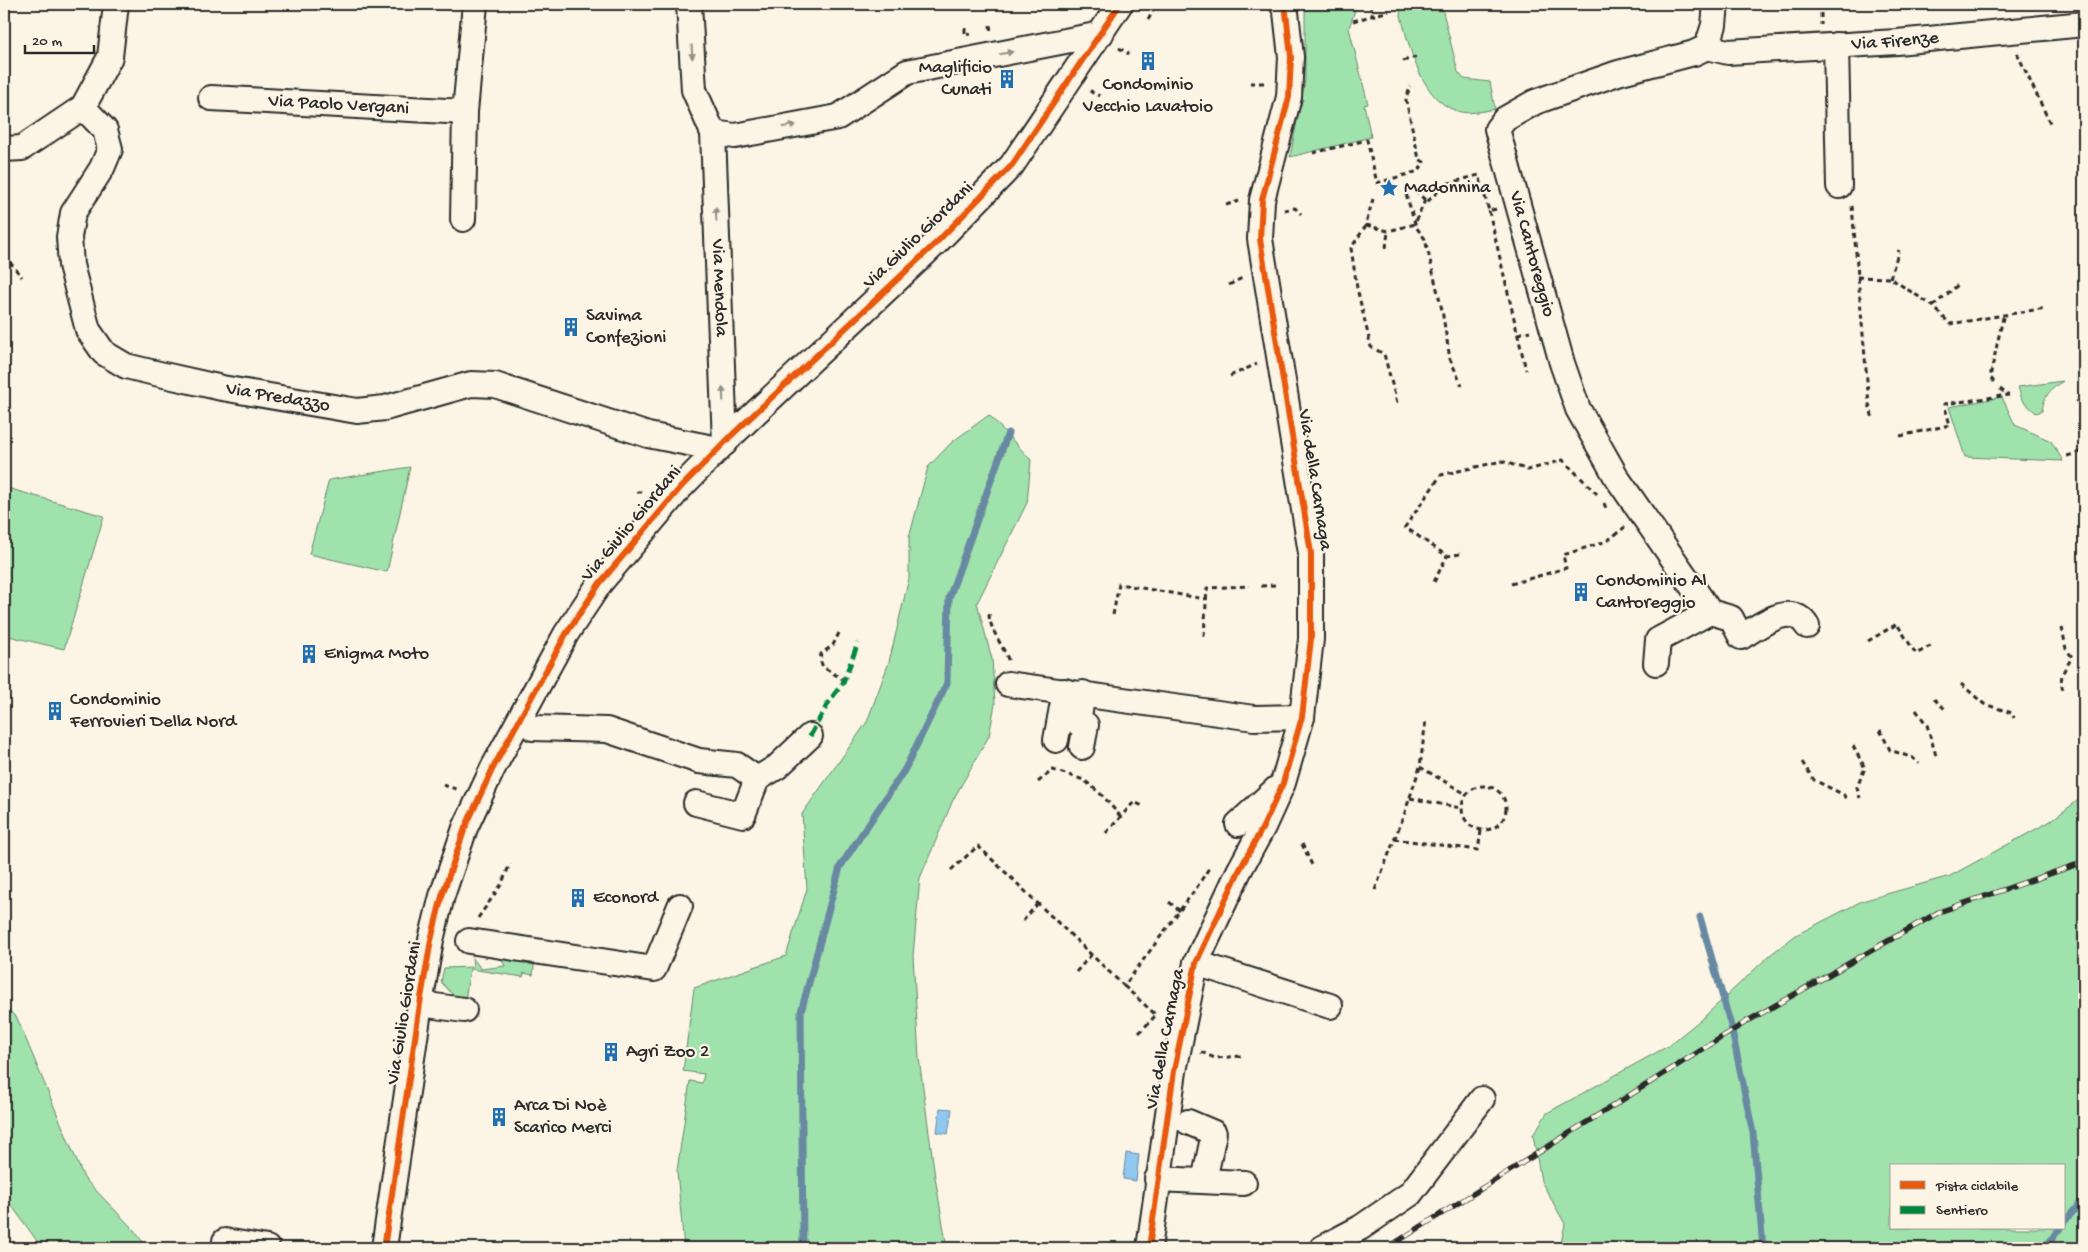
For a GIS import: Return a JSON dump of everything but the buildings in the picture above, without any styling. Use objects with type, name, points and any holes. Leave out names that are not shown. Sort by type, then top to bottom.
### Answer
[{"type":"street","points":[[4,148],[22,148],[83,107],[110,57],[116,4]]},
{"type":"street","points":[[463,219],[465,112],[475,4]]},
{"type":"street","points":[[689,4],[694,90],[713,133],[735,136],[838,117],[907,72],[1109,41]]},
{"type":"street","name":"Via Giulio Giordani","points":[[384,1248],[420,1004],[431,940],[442,896],[465,828],[518,721],[566,634],[600,582],[651,521],[722,446],[937,242],[1012,166],[1109,41],[1120,4]]},
{"type":"street","name":"Via della Carnaga","points":[[1148,1248],[1174,1071],[1196,963],[1283,783],[1302,717],[1311,640],[1317,551],[1260,239],[1262,200],[1289,97],[1291,58],[1283,4]]},
{"type":"street","points":[[1706,47],[1714,25],[1716,4]]},
{"type":"street","name":"Via Firenze","points":[[1706,47],[1728,52],[1898,42],[2084,24]]},
{"type":"street","points":[[1836,45],[1839,179]]},
{"type":"street","name":"Via Cantoreggio","points":[[1706,47],[1694,53],[1618,74],[1535,102],[1505,119],[1497,129],[1562,363],[1578,409],[1616,478],[1710,612]]},
{"type":"street","name":"Via Paolo Vergani","points":[[212,98],[465,112]]},
{"type":"street","name":"Via Predazzo","points":[[83,107],[105,130],[110,149],[102,168],[73,213],[69,237],[71,265],[88,330],[104,353],[126,366],[222,388],[357,411],[400,404],[471,384],[495,384],[648,435],[722,446]]},
{"type":"street","name":"Via Mendola","points":[[713,133],[722,446]]},
{"type":"street","points":[[1656,663],[1658,640],[1710,612],[1731,618],[1741,637],[1785,614],[1793,614],[1807,626]]},
{"type":"street","points":[[1011,684],[1254,718],[1302,717]]},
{"type":"street","points":[[1056,740],[1059,692]]},
{"type":"street","points":[[1059,692],[1078,723],[1086,725],[1082,747]]},
{"type":"street","points":[[533,728],[607,730],[699,761],[737,765],[757,779]]},
{"type":"street","points":[[696,803],[743,814],[757,779],[777,767],[810,736]]},
{"type":"street","points":[[1238,824],[1283,783]]},
{"type":"street","points":[[471,931],[654,969],[680,906]]},
{"type":"street","name":"Via della Carnaga","points":[[1196,963],[1330,1006]]},
{"type":"street","points":[[420,1004],[464,1010]]},
{"type":"street","points":[[1322,1248],[1360,1228],[1410,1194],[1482,1099]]},
{"type":"street","points":[[1188,1122],[1214,1133],[1204,1181]]},
{"type":"street","points":[[1157,1179],[1244,1183]]},
{"type":"street","name":"Via della Carnaga","points":[[1154,1209],[1159,1248]]},
{"type":"street","points":[[225,1241],[267,1248]]},
{"type":"path","points":[[1370,4],[1373,16]]},
{"type":"path","points":[[1148,20],[1153,11]]},
{"type":"path","points":[[1353,21],[1389,11]]},
{"type":"path","points":[[1109,41],[1129,54]]},
{"type":"path","points":[[2014,48],[2050,123]]},
{"type":"path","points":[[1403,61],[1416,57]]},
{"type":"path","points":[[1250,83],[1277,82]]},
{"type":"path","points":[[1313,154],[1367,140],[1377,182],[1419,171],[1424,162],[1419,159],[1406,100],[1410,86]]},
{"type":"path","points":[[1091,92],[1100,96]]},
{"type":"path","points":[[1415,190],[1428,202],[1446,184],[1479,175],[1483,184]]},
{"type":"path","points":[[1839,179],[1850,183],[1869,404],[1873,419]]},
{"type":"path","points":[[1406,194],[1415,224],[1425,239],[1442,310],[1450,358],[1462,386]]},
{"type":"path","points":[[1226,205],[1247,198]]},
{"type":"path","points":[[1373,199],[1366,225],[1351,248],[1357,288],[1371,346],[1384,354],[1397,403]]},
{"type":"path","points":[[1415,224],[1425,200]]},
{"type":"path","points":[[1295,208],[1301,214]]},
{"type":"path","points":[[1489,211],[1526,370]]},
{"type":"path","points":[[1366,225],[1388,231],[1415,224]]},
{"type":"path","points":[[1386,248],[1388,231]]},
{"type":"path","points":[[1890,278],[1899,250]]},
{"type":"path","points":[[4,255],[22,277]]},
{"type":"path","points":[[1229,285],[1250,273]]},
{"type":"path","points":[[1857,277],[1890,278],[1933,306],[1950,324],[2004,313],[2046,308]]},
{"type":"path","points":[[1933,306],[1958,286]]},
{"type":"path","points":[[1994,382],[1990,376],[2004,313]]},
{"type":"path","points":[[1230,376],[1263,361]]},
{"type":"path","points":[[1900,436],[1950,425],[1944,404],[2008,395],[2000,390]]},
{"type":"path","points":[[2076,402],[2084,401]]},
{"type":"path","points":[[2066,456],[2084,451]]},
{"type":"path","points":[[1460,554],[1448,556],[1405,527],[1442,475],[1502,461],[1528,470],[1563,460],[1603,500]]},
{"type":"path","points":[[1511,584],[1566,568],[1563,555],[1607,541],[1624,528]]},
{"type":"path","points":[[1434,582],[1448,556]]},
{"type":"path","points":[[1113,615],[1119,584],[1205,599]]},
{"type":"path","points":[[1261,586],[1275,585]]},
{"type":"path","points":[[1204,636],[1207,588],[1249,586]]},
{"type":"path","points":[[989,614],[989,622],[1005,647],[1011,684]]},
{"type":"path","points":[[2081,617],[2084,620]]},
{"type":"path","points":[[1868,641],[1897,624],[1916,654],[1932,645]]},
{"type":"path","points":[[2062,627],[2066,650],[2072,657],[2061,674],[2060,681],[2063,690]]},
{"type":"path","points":[[839,633],[833,645],[821,654],[820,660],[823,667],[844,680]]},
{"type":"path","points":[[1961,684],[1979,701],[2012,713],[2014,718]]},
{"type":"path","points":[[1934,700],[1946,710]]},
{"type":"path","points":[[1916,710],[1927,725],[1937,759]]},
{"type":"path","points":[[1375,890],[1420,767],[1426,719]]},
{"type":"path","points":[[1880,730],[1890,750],[1912,758],[1919,764]]},
{"type":"path","points":[[1853,746],[1865,768],[1857,788],[1860,798]]},
{"type":"path","points":[[1802,762],[1814,780],[1844,795],[1846,800]]},
{"type":"path","points":[[1420,767],[1466,794]]},
{"type":"path","points":[[1038,782],[1053,770],[1084,780],[1103,796],[1120,816]]},
{"type":"path","points":[[1483,785],[1500,792],[1507,809],[1499,826],[1481,831],[1466,823],[1461,808],[1466,794],[1483,785]]},
{"type":"path","points":[[1410,798],[1461,808]]},
{"type":"path","points":[[1106,833],[1134,802],[1145,806]]},
{"type":"path","points":[[1394,839],[1478,850],[1481,831]]},
{"type":"path","points":[[1302,844],[1312,865]]},
{"type":"path","points":[[951,870],[978,846],[1156,1015],[1139,1032]]},
{"type":"path","points":[[471,931],[501,885],[510,864]]},
{"type":"path","points":[[1124,986],[1180,911],[1209,868]]},
{"type":"path","points":[[1169,902],[1180,911]]},
{"type":"path","points":[[1023,921],[1038,904]]},
{"type":"path","points":[[1076,972],[1092,954]]},
{"type":"path","points":[[1199,1051],[1215,1058],[1242,1056]]},
{"type":"green space","points":[[1305,4],[1353,4],[1355,10],[1349,28],[1368,104],[1364,105],[1371,137],[1290,157],[1305,80]]},
{"type":"green space","points":[[1398,4],[1441,4],[1458,72],[1464,79],[1490,82],[1495,109],[1466,113],[1457,111],[1444,104],[1433,94],[1416,65]]},
{"type":"green space","points":[[2063,381],[2048,393],[2042,411],[2036,413],[2022,400],[2018,387]]},
{"type":"green space","points":[[2002,397],[2015,425],[2051,441],[2063,461],[1965,457],[1949,407]]},
{"type":"green space","points":[[989,415],[1031,460],[1027,503],[977,603],[992,659],[995,704],[989,736],[953,800],[920,878],[913,956],[919,1058],[935,1177],[947,1248],[684,1248],[677,1171],[690,1081],[702,1083],[704,1074],[683,1071],[694,988],[786,956],[807,889],[802,814],[867,722],[889,662],[909,578],[909,538],[928,467],[952,442]]},
{"type":"green space","points":[[410,467],[387,572],[309,554],[329,480]]},
{"type":"green space","points":[[4,487],[104,516],[64,649],[4,635]]},
{"type":"green space","points":[[2084,796],[2084,1248],[1560,1248],[1565,1224],[1541,1181],[1533,1135],[1547,1113],[1668,1046],[1704,1017],[1770,955],[1796,935],[1862,901],[1950,876],[2049,822]]},
{"type":"green space","points":[[499,953],[535,958],[533,975],[524,973],[523,977],[470,969],[465,1000],[455,997],[441,982],[444,968],[473,967],[472,957],[481,969],[505,966]]},
{"type":"green space","points":[[4,1006],[17,1018],[84,1178],[134,1230],[147,1248],[42,1248],[4,1195]]},
{"type":"water","points":[[940,1108],[952,1109],[948,1134],[937,1132]]},
{"type":"water","points":[[1126,1153],[1139,1155],[1136,1181],[1123,1179]]},
{"type":"waterway","points":[[803,1248],[801,1012],[840,867],[905,769],[947,683],[949,598],[1008,433]]},
{"type":"waterway","points":[[1700,917],[1731,1026],[1753,1133],[1763,1248]]},
{"type":"waterway","points":[[2066,1220],[2084,1199]]},
{"type":"waterway","points":[[2045,1248],[2058,1230]]},
{"type":"railway","points":[[1387,1248],[1746,1022],[1939,912],[2084,862]]},
{"type":"marked path","points":[[810,736],[830,700],[843,683],[858,643]]},
{"type":"cycle path","points":[[384,1248],[420,1004],[431,940],[442,896],[465,828],[493,768],[566,634],[600,583],[681,487],[733,434],[937,242],[1012,165],[1120,4]]},
{"type":"cycle path","points":[[1149,1248],[1174,1071],[1196,963],[1283,783],[1302,717],[1311,639],[1311,553],[1260,239],[1262,200],[1289,97],[1291,57],[1286,12],[1282,4]]},
{"type":"place","name":"Condominio Vecchio Lavatoio","points":[[1148,61]]},
{"type":"place","name":"Maglificio Cunati","points":[[1007,79]]},
{"type":"place","name":"Madonnina","points":[[1389,188]]},
{"type":"place","name":"Savima Confezioni","points":[[571,327]]},
{"type":"place","name":"Condominio Al Cantoreggio","points":[[1581,592]]},
{"type":"place","name":"Enigma Moto","points":[[309,654]]},
{"type":"place","name":"Condominio Ferrovieri Della Nord","points":[[55,711]]},
{"type":"place","name":"Econord","points":[[578,898]]},
{"type":"place","name":"Agri Zoo 2","points":[[611,1052]]},
{"type":"place","name":"Arca Di Noè Scarico Merci","points":[[499,1117]]}]
